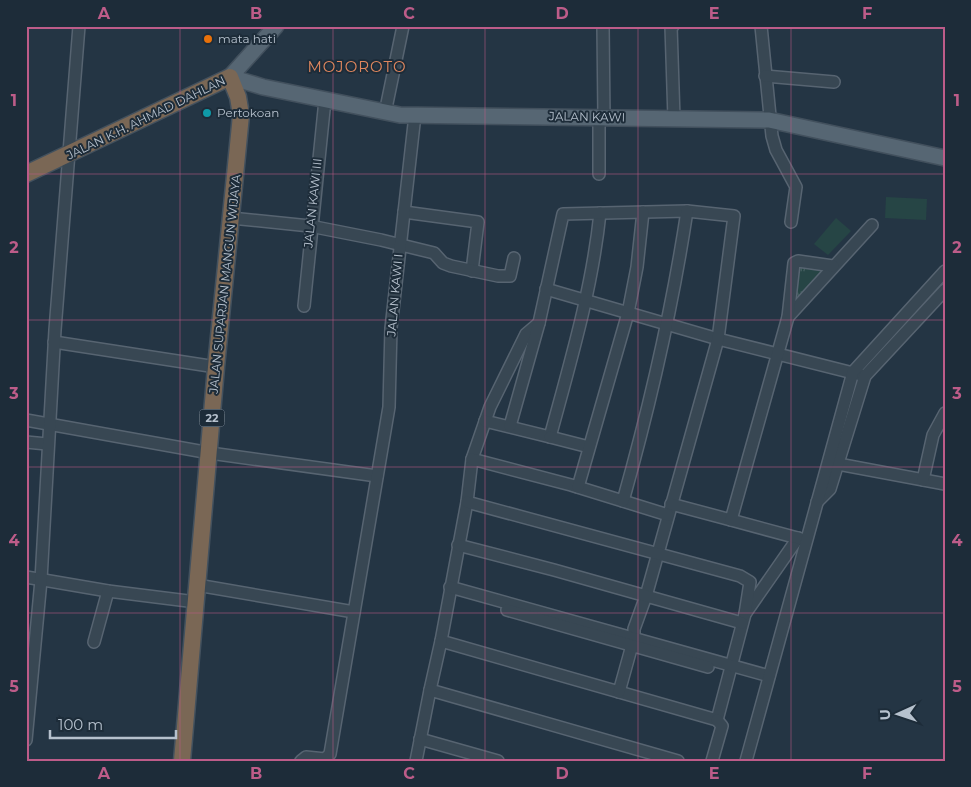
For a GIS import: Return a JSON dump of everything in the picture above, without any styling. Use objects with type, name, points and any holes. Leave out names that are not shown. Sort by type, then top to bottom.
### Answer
[{"type":"highway","name":"JALAN K.H. AHMAD DAHLAN","points":[[26,174],[230,77]]},
{"type":"highway","name":"JALAN SUPARJAN MANGUN WIJAYA","points":[[182,761],[216,367],[241,115],[238,97],[230,77]]},
{"type":"main road","name":"JALAN K.H. AHMAD DAHLAN","points":[[230,77],[276,26]]},
{"type":"main road","name":"JALAN KAWI","points":[[230,77],[263,87],[325,100],[384,112],[415,115],[769,120],[945,158]]},
{"type":"street","points":[[26,740],[41,580],[48,424],[79,26]]},
{"type":"street","points":[[384,112],[403,26]]},
{"type":"street","points":[[599,174],[602,26]]},
{"type":"street","points":[[673,26],[671,26],[674,119]]},
{"type":"street","points":[[761,26],[769,120],[776,150],[796,186],[791,222]]},
{"type":"street","points":[[765,76],[834,82]]},
{"type":"street","name":"JALAN KAWI III","points":[[304,306],[310,226],[325,100]]},
{"type":"street","name":"JALAN KAWI I","points":[[301,761],[306,757],[325,759],[330,754],[389,407],[391,328],[415,115]]},
{"type":"street","points":[[623,501],[644,428],[668,324],[687,211]]},
{"type":"street","points":[[510,426],[539,323],[562,215],[687,211],[734,216],[718,339],[646,596],[630,638],[615,691]]},
{"type":"street","points":[[404,212],[478,222],[472,270]]},
{"type":"street","points":[[578,488],[628,313],[643,212]]},
{"type":"street","points":[[550,437],[595,261],[600,213]]},
{"type":"street","points":[[231,218],[310,226],[434,253],[443,263],[508,277],[514,258]]},
{"type":"street","points":[[788,316],[872,225]]},
{"type":"street","points":[[731,520],[788,316],[794,263],[798,261],[833,266]]},
{"type":"street","points":[[746,761],[768,680],[802,539],[817,502],[853,372],[945,271]]},
{"type":"street","points":[[546,289],[718,339],[865,376]]},
{"type":"street","points":[[817,502],[830,489],[865,376],[945,290]]},
{"type":"street","points":[[416,761],[467,502],[472,460],[486,421],[526,334],[539,323]]},
{"type":"street","points":[[54,342],[216,367]]},
{"type":"street","points":[[922,480],[933,435],[945,413]]},
{"type":"street","points":[[26,420],[210,453],[377,476]]},
{"type":"street","points":[[486,421],[589,447]]},
{"type":"street","points":[[26,442],[47,444]]},
{"type":"street","points":[[472,460],[623,501],[731,520],[802,539]]},
{"type":"street","points":[[838,464],[945,484]]},
{"type":"street","points":[[467,502],[748,580],[750,585],[744,619],[729,669],[717,720]]},
{"type":"street","points":[[744,619],[802,539]]},
{"type":"street","points":[[458,545],[646,596],[744,619]]},
{"type":"street","points":[[26,577],[108,591],[196,602]]},
{"type":"street","points":[[197,584],[354,612]]},
{"type":"street","points":[[449,590],[630,638],[768,680]]},
{"type":"street","points":[[94,642],[108,591]]},
{"type":"street","points":[[441,641],[717,720],[722,726],[712,761]]},
{"type":"street","points":[[430,690],[646,756],[678,761]]},
{"type":"street","points":[[420,738],[498,761]]},
{"type":"green space","points":[[886,197],[927,199],[926,220],[885,218]]},
{"type":"green space","points":[[836,218],[851,231],[828,255],[814,244]]},
{"type":"green space","points":[[798,264],[827,268],[792,308]]},
{"type":"place","name":"mata hati","points":[[208,39]]},
{"type":"place","name":"Pertokoan","points":[[207,113]]},
{"type":"district","name":"MOJOROTO","points":[[357,67]]}]
